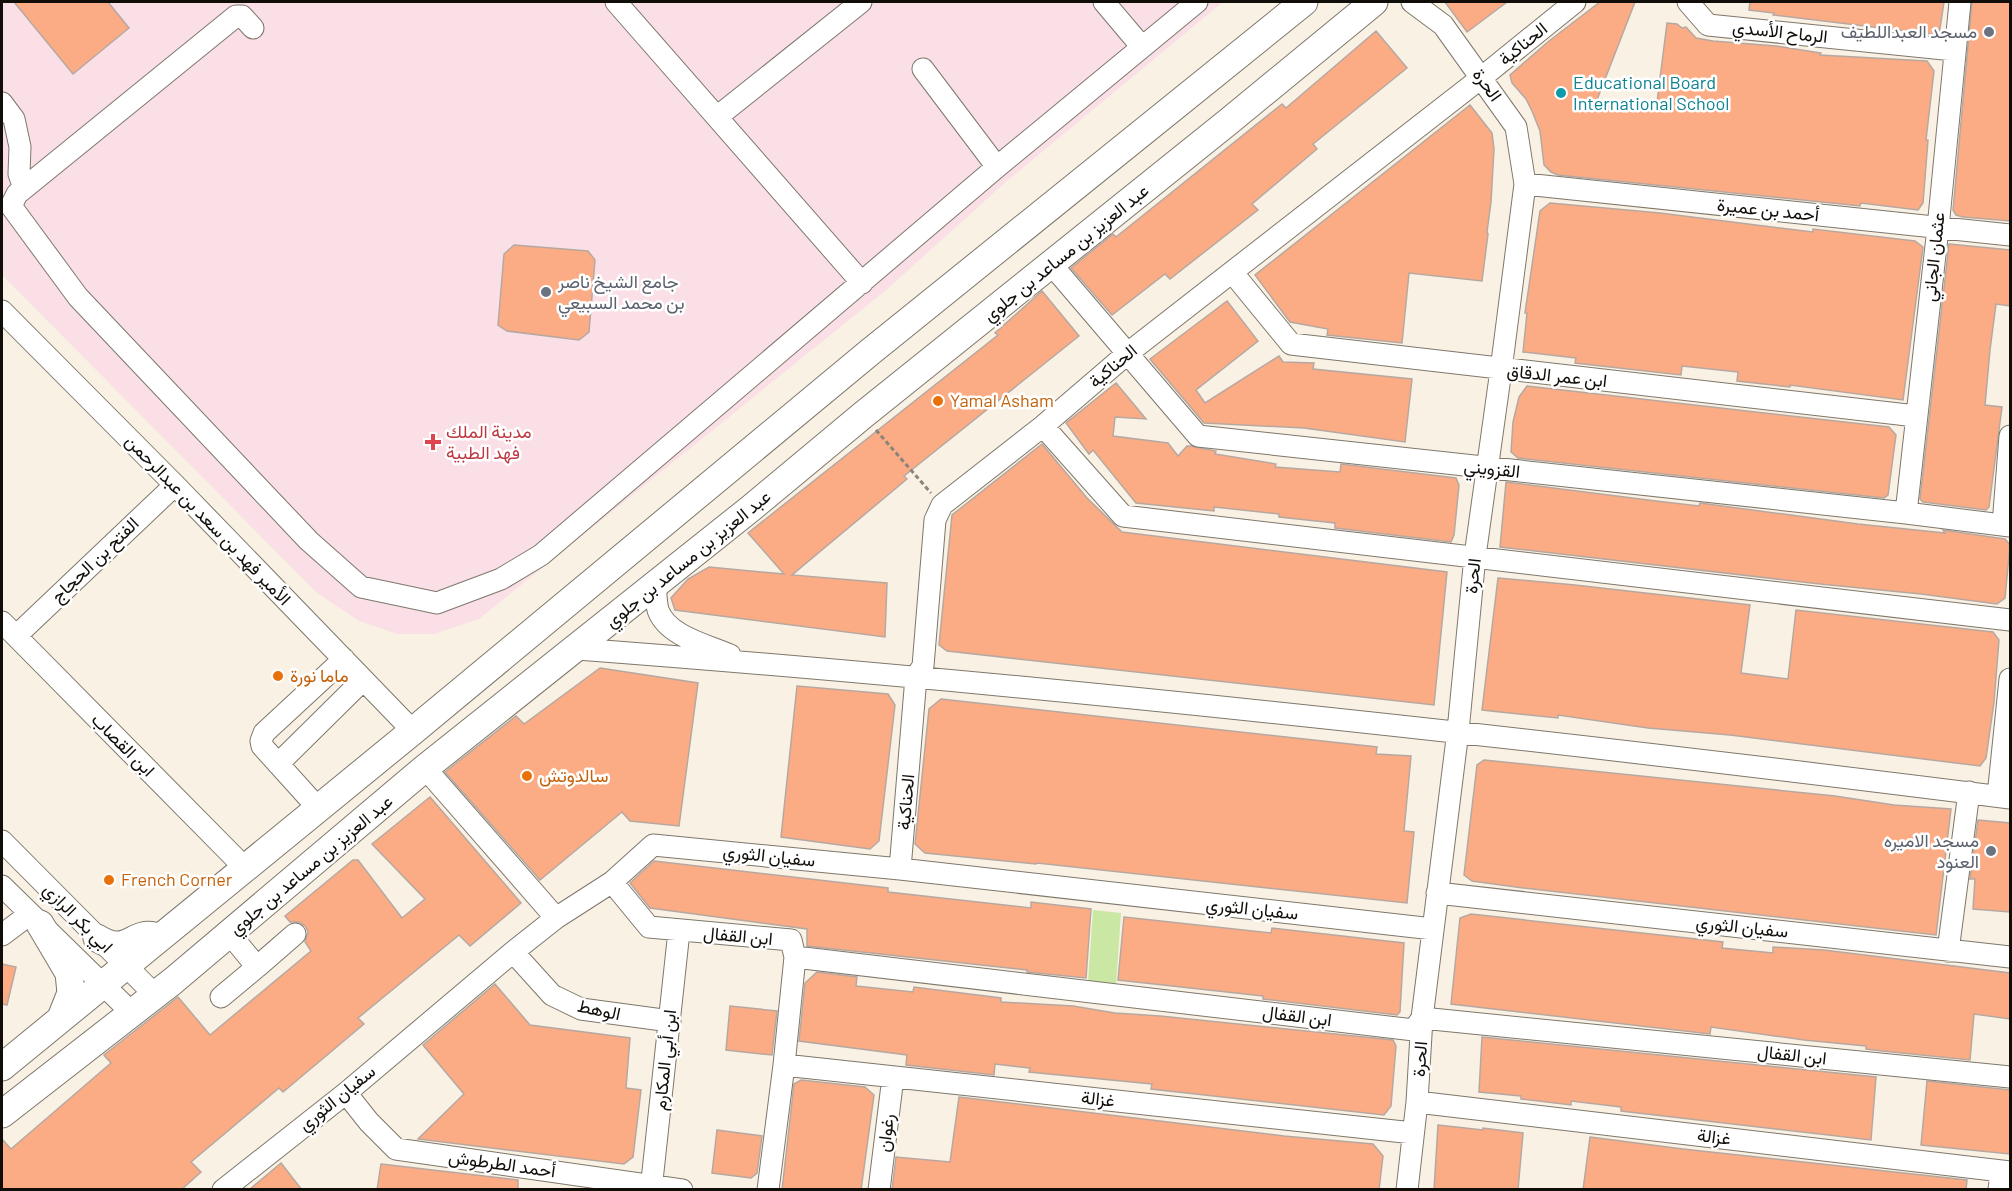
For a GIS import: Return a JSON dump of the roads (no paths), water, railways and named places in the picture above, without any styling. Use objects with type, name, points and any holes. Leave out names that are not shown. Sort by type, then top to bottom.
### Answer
[{"type":"main road","points":[[2,1067],[413,731],[870,352],[1305,2]]},
{"type":"main road","name":"عبد العزيز بن مساعد بن جلوي","points":[[2,1114],[155,995],[425,768],[577,649],[1228,123],[1374,2]]},
{"type":"main road","points":[[35,919],[69,973],[70,993],[61,1018]]},
{"type":"main road","points":[[97,938],[104,942],[121,945],[145,935],[158,938]]},
{"type":"street","points":[[616,2],[862,283]]},
{"type":"street","points":[[717,117],[861,2]]},
{"type":"street","points":[[1104,2],[1142,47]]},
{"type":"street","points":[[253,28],[242,16],[236,16],[24,188],[17,194],[11,206],[78,297],[309,541],[361,587],[437,603],[501,579],[541,555],[997,167],[1197,2]]},
{"type":"street","name":"الحرة","points":[[1407,1190],[1417,1102],[1422,1018],[1458,731],[1475,556],[1525,184],[1516,127],[1443,25],[1412,2]]},
{"type":"street","name":"الحناكية","points":[[900,869],[916,677],[923,666],[935,520],[942,505],[1043,426],[1128,353],[1575,2]]},
{"type":"street","name":"الرماح الأسدي","points":[[1688,2],[1708,25],[1954,50]]},
{"type":"street","name":"عثمان الجاني","points":[[1906,513],[1938,228],[1960,2]]},
{"type":"street","points":[[923,69],[997,167]]},
{"type":"street","points":[[2,103],[14,119],[20,147],[19,174],[24,188]]},
{"type":"street","name":"أحمد بن عميرة","points":[[1525,184],[2010,235]]},
{"type":"street","name":"القزويني","points":[[1051,264],[1198,436],[1906,513],[2006,526]]},
{"type":"street","name":"ابن عمر الدقاق","points":[[1232,272],[1291,344],[1916,416]]},
{"type":"street","name":"الأمير فهد بن سعد بن عبدالرحمن","points":[[2,311],[175,485],[413,731]]},
{"type":"street","points":[[1043,426],[1123,516],[2010,620]]},
{"type":"street","points":[[2006,526],[2010,436]]},
{"type":"street","name":"الفتح بن الحجاج","points":[[9,629],[175,485]]},
{"type":"street","points":[[655,585],[658,610],[677,633],[744,662]]},
{"type":"street","name":"ابن القصاب","points":[[9,629],[245,868]]},
{"type":"street","points":[[577,649],[916,677],[1458,731],[2004,797],[2010,679]]},
{"type":"street","points":[[318,808],[262,746],[261,741],[264,733],[344,659]]},
{"type":"street","points":[[278,764],[363,680]]},
{"type":"street","points":[[425,768],[556,918]]},
{"type":"street","points":[[1948,951],[1969,792]]},
{"type":"street","name":"ابي بكر الرازي","points":[[2,841],[155,995]]},
{"type":"street","name":"سفيان الثوري","points":[[223,1190],[346,1093],[513,952],[556,918],[612,882],[653,845],[900,869],[1433,929]]},
{"type":"street","name":"ابن القفال","points":[[612,882],[649,927],[791,940],[795,957],[1414,1030],[1422,1018],[2010,1077]]},
{"type":"street","name":"ابي بكر الرازي","points":[[2,886],[132,1013]]},
{"type":"street","name":"سفيان الثوري","points":[[1437,893],[2010,957]]},
{"type":"street","points":[[2,935],[35,919]]},
{"type":"street","name":"ابن أبي المكارم","points":[[651,1187],[679,931]]},
{"type":"street","points":[[229,933],[257,967]]},
{"type":"street","points":[[221,997],[295,934]]},
{"type":"street","name":"الوهط","points":[[513,952],[552,995],[567,1003],[581,1009],[670,1022]]},
{"type":"street","points":[[768,1190],[795,957]]},
{"type":"street","name":"غزالة","points":[[784,1065],[1413,1133]]},
{"type":"street","name":"رغوان","points":[[879,1190],[893,1077]]},
{"type":"street","name":"أحمد الطرطوش","points":[[346,1093],[369,1122],[396,1149],[682,1190]]},
{"type":"street","name":"غزالة","points":[[1417,1102],[2003,1177]]},
{"type":"place","name":"مسجد العبداللطيف","points":[[1989,32]]},
{"type":"place","name":"Educational Board International School","points":[[1561,93]]},
{"type":"place","name":"جامع الشيخ ناصر بن محمد السبيعي","points":[[546,292]]},
{"type":"place","name":"Yamal Asham","points":[[938,401]]},
{"type":"place","name":"مدينة الملك فهد الطبية","points":[[433,442]]},
{"type":"place","name":"ماما نورة","points":[[278,676]]},
{"type":"place","name":"سالدوتش","points":[[527,776]]},
{"type":"place","name":"مسجد الاميره العنود","points":[[1991,851]]},
{"type":"place","name":"French Corner","points":[[109,880]]}]
